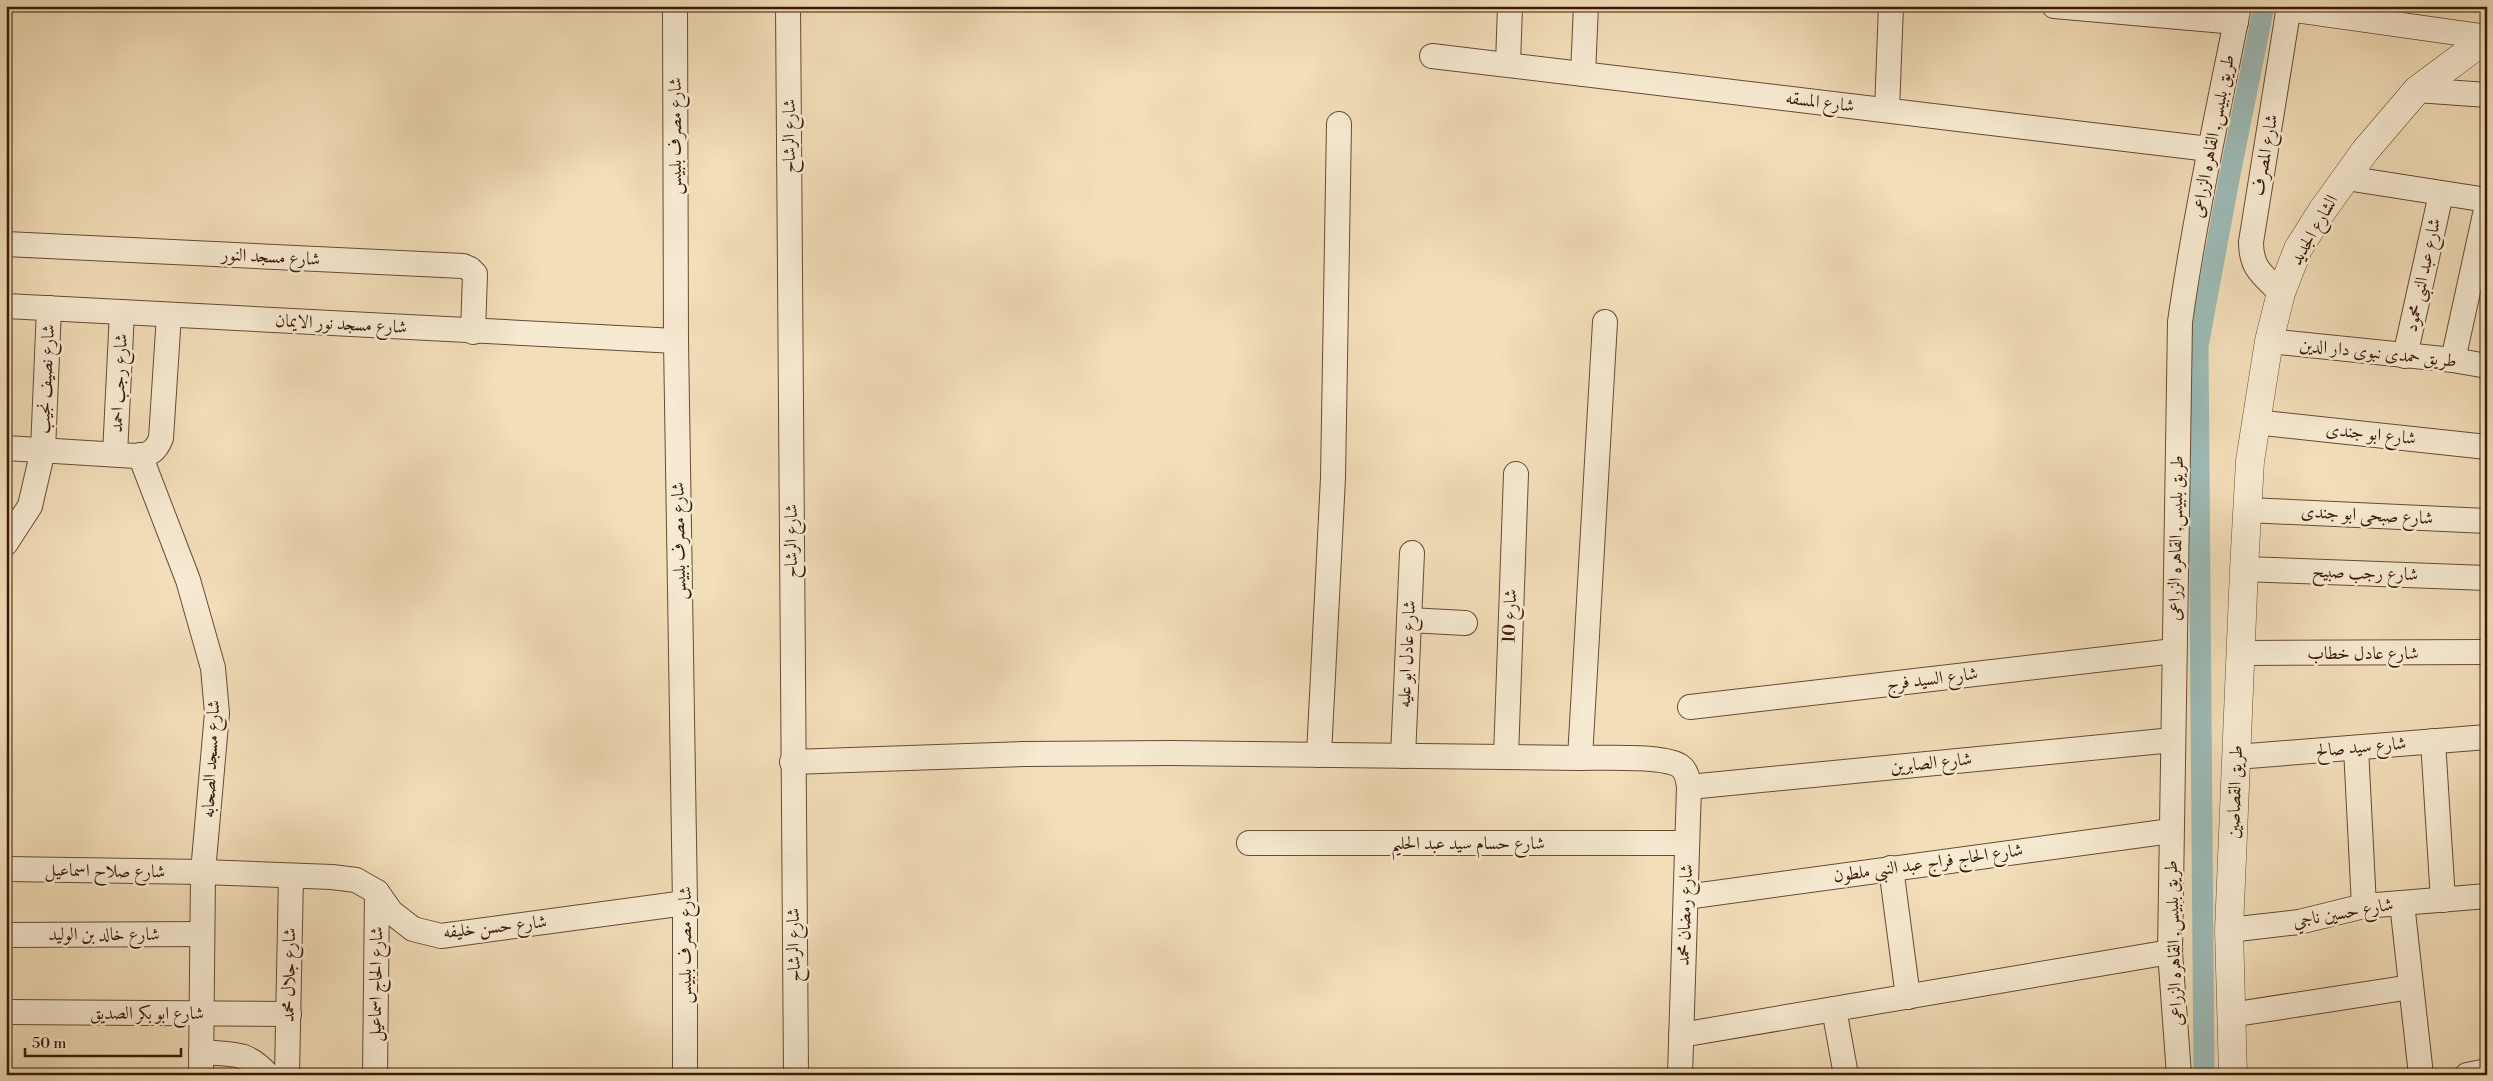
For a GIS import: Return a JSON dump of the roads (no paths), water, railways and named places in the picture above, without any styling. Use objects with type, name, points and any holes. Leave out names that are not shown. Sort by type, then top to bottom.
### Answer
[{"type":"street","name":"شارع مصرف بلبيس","points":[[674,6],[676,341],[685,903],[685,1075]]},
{"type":"street","name":"شارع الرشاح","points":[[788,6],[792,762],[796,1075]]},
{"type":"street","points":[[1508,64],[1510,6]]},
{"type":"street","points":[[1583,74],[1586,6]]},
{"type":"street","points":[[1887,110],[1891,6]]},
{"type":"street","points":[[2054,6],[2237,14]]},
{"type":"street","points":[[2289,7],[2487,37]]},
{"type":"street","name":"شارع المصرف","points":[[2281,293],[2256,268],[2253,262],[2251,242],[2289,7]]},
{"type":"street","name":"طريق بلبيس, القاهره الزراعى","points":[[2179,1075],[2170,952],[2180,322],[2209,149],[2237,14]]},
{"type":"street","name":"الشارع الجديد","points":[[2247,510],[2255,422],[2269,341],[2281,293],[2298,250],[2365,151],[2418,90],[2487,37]]},
{"type":"street","name":"شارع المسقه","points":[[1432,56],[2209,149]]},
{"type":"street","points":[[2418,90],[2487,95]]},
{"type":"street","points":[[1319,755],[1333,478],[1339,124]]},
{"type":"street","points":[[2346,178],[2487,200]]},
{"type":"street","name":"شارع عبد النبى محمود","points":[[2405,356],[2441,194]]},
{"type":"street","points":[[2453,360],[2487,205]]},
{"type":"street","name":"شارع مسجد النور","points":[[6,244],[463,266],[475,274],[473,332]]},
{"type":"street","name":"شارع مسجد نور الايمان","points":[[6,306],[473,332],[676,341]]},
{"type":"street","name":"شارع نصيف نجيب","points":[[6,543],[30,506],[43,450],[50,308]]},
{"type":"street","name":"شارع رجب احمد","points":[[115,454],[122,312]]},
{"type":"street","points":[[6,448],[140,455],[147,455],[157,449],[161,438],[169,315]]},
{"type":"street","points":[[792,762],[1023,754],[1170,753],[1580,758],[1605,322]]},
{"type":"street","name":"طريق حمدى نبوى دار الدين","points":[[2269,341],[2453,360],[2487,366]]},
{"type":"street","name":"شارع ابو جندى","points":[[2255,422],[2487,447]]},
{"type":"street","name":"شارع مسجد الصحابه","points":[[140,455],[188,580],[213,668],[217,713],[203,872],[201,1064]]},
{"type":"street","name":"شارع 10","points":[[1506,758],[1516,474]]},
{"type":"street","name":"شارع صبحى ابو جندى","points":[[2247,510],[2487,521]]},
{"type":"street","name":"طريق القصاصين","points":[[2233,1075],[2229,930],[2247,510]]},
{"type":"street","name":"شارع عادل ابو عليه","points":[[1403,756],[1412,553]]},
{"type":"street","name":"شارع رجب صبيح","points":[[2244,569],[2487,578]]},
{"type":"street","points":[[1409,620],[1465,623]]},
{"type":"street","name":"شارع السيد فرج","points":[[1690,707],[2174,651]]},
{"type":"street","name":"شارع عادل خطاب","points":[[2240,653],[2487,652]]},
{"type":"street","name":"شارع سيد صالح","points":[[2236,757],[2487,737]]},
{"type":"street","name":"شارع الصابرين","points":[[1689,787],[2173,740]]},
{"type":"street","points":[[2433,741],[2443,900]]},
{"type":"street","points":[[2356,748],[2364,906]]},
{"type":"street","name":"شارع رمضان محمد","points":[[1580,758],[1642,759],[1673,763],[1683,769],[1689,787],[1680,1075]]},
{"type":"street","name":"شارع الحاج فراج عبد النبى ملطون","points":[[1686,897],[2171,830]]},
{"type":"street","name":"شارع حسام سيد عبد الحليم","points":[[1249,843],[1687,843]]},
{"type":"street","points":[[1892,868],[1908,996]]},
{"type":"street","name":"شارع صلاح اسماعيل","points":[[6,869],[203,872]]},
{"type":"street","name":"شارع حسن خليفه","points":[[203,872],[332,877],[356,880],[377,892],[391,912],[413,929],[440,936],[685,903]]},
{"type":"street","name":"شارع جلال محمد","points":[[288,1075],[291,876]]},
{"type":"street","name":"شارع الحاج اسماعيل","points":[[375,1075],[377,892]]},
{"type":"street","name":"شارع حسين ناجي","points":[[2229,930],[2299,922],[2364,906],[2487,896]]},
{"type":"street","points":[[2402,903],[2421,1075]]},
{"type":"street","name":"شارع خالد بن الوليد","points":[[6,935],[202,934]]},
{"type":"street","points":[[1681,1035],[2170,952]]},
{"type":"street","points":[[2230,1015],[2410,987]]},
{"type":"street","points":[[1834,1009],[1846,1075]]},
{"type":"street","name":"شارع ابو بكر الصديق","points":[[6,1012],[288,1014]]},
{"type":"street","points":[[201,1064],[241,1055],[255,1061],[268,1075]]},
{"type":"street","points":[[2467,1075],[2487,1071]]},
{"type":"waterway","points":[[2204,1075],[2198,346],[2264,6]]}]
